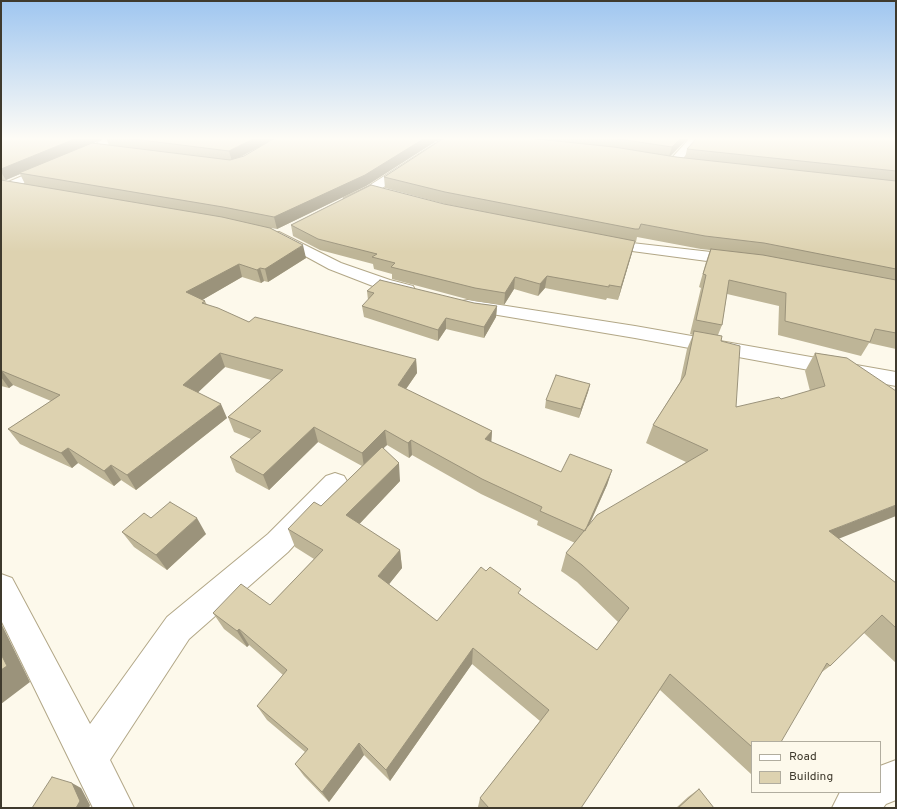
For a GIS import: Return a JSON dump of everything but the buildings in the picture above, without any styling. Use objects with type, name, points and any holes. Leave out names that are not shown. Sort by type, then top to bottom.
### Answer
[{"type":"street","points":[[3,187],[30,176]]},
{"type":"street","points":[[336,208],[371,190],[393,176]]},
{"type":"street","points":[[3,187],[39,192]]},
{"type":"street","points":[[371,190],[391,196]]},
{"type":"street","points":[[278,233],[335,266],[384,284],[421,293]]},
{"type":"street","points":[[593,239],[632,247],[751,262]]},
{"type":"street","points":[[451,301],[474,307],[643,334],[896,379]]},
{"type":"street","points":[[88,759],[178,628],[278,543],[334,483]]},
{"type":"street","points":[[1,588],[114,808]]},
{"type":"street","points":[[881,786],[896,778]]},
{"type":"street","points":[[852,808],[870,793]]}]
